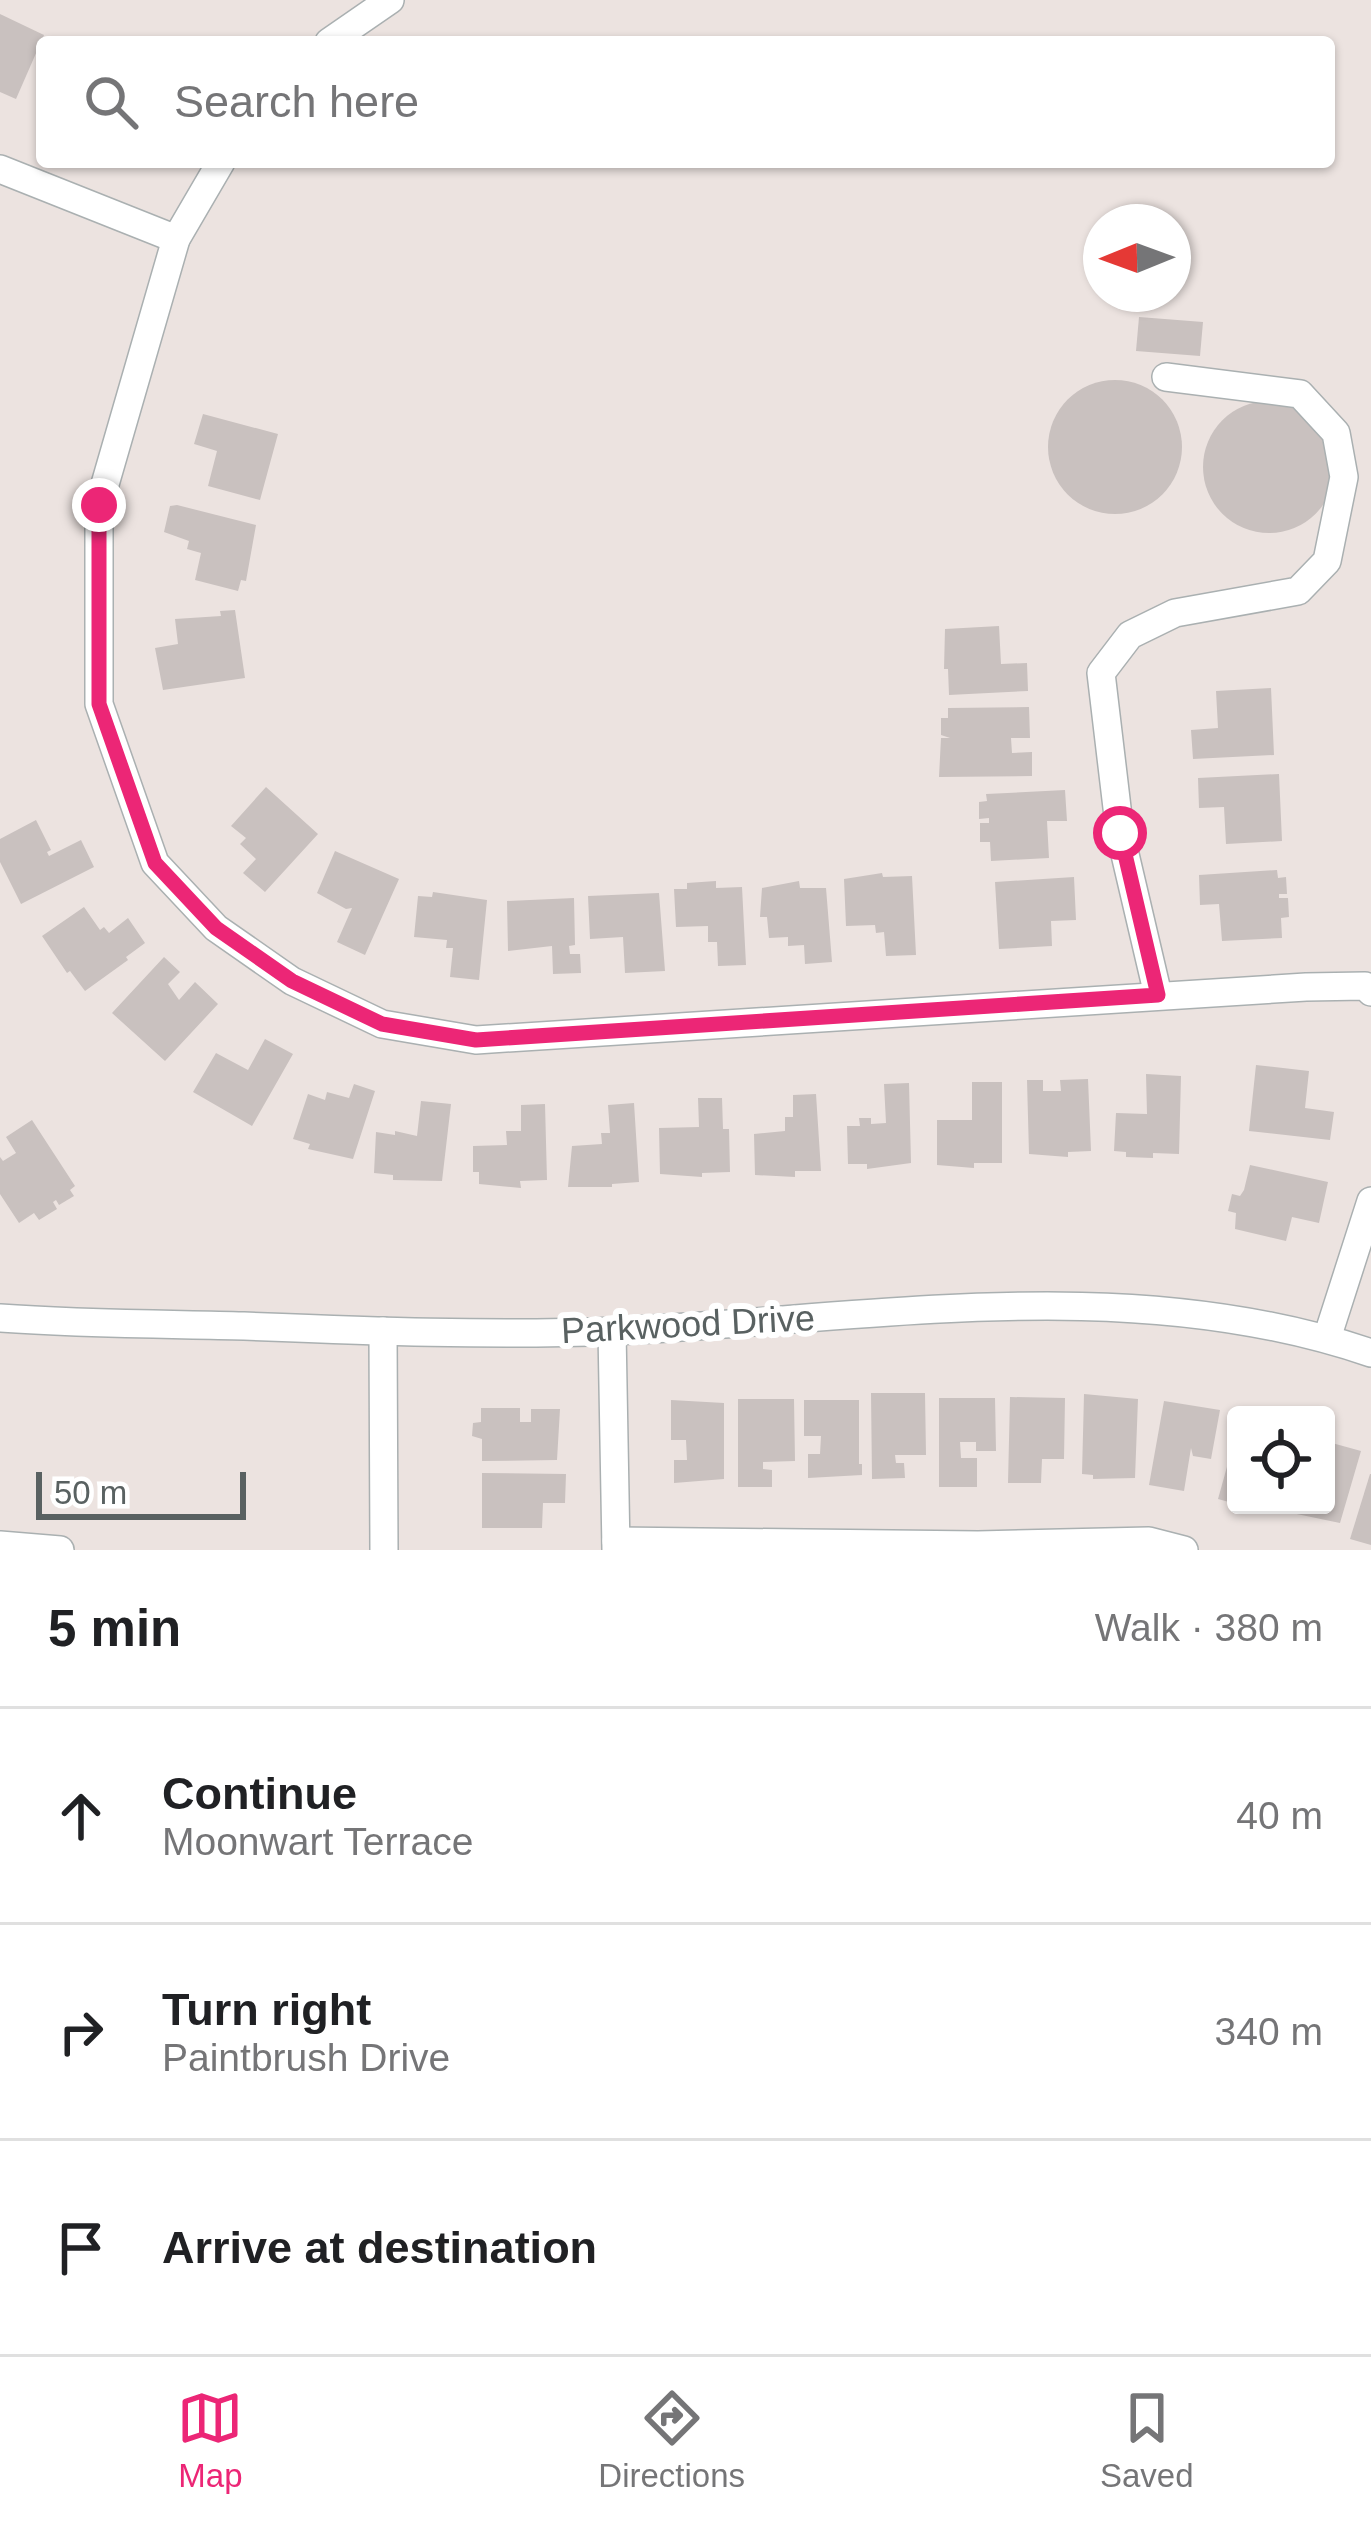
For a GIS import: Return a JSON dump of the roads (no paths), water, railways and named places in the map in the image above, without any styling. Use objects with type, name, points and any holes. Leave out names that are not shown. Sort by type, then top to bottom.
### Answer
[{"type":"street","points":[[338,36],[390,0]]},
{"type":"street","points":[[217,168],[176,239],[99,505],[99,704],[155,863],[216,928],[292,981],[382,1024],[476,1040],[1158,995],[1346,986],[1365,986],[1371,992]]},
{"type":"street","points":[[0,169],[176,239]]},
{"type":"street","points":[[1158,995],[1120,833],[1101,674],[1130,635],[1174,613],[1298,591],[1327,561],[1344,477],[1336,433],[1300,394],[1166,376]]},
{"type":"street","points":[[1327,1338],[1371,1202]]},
{"type":"street","name":"Parkwood Drive","points":[[0,1318],[383,1331],[612,1331],[1061,1303],[1197,1314],[1327,1338],[1371,1353]]},
{"type":"street","points":[[383,1331],[384,1550]]},
{"type":"street","points":[[612,1331],[616,1545],[978,1547],[1149,1541],[1184,1550]]},
{"type":"street","points":[[0,1545],[60,1550]]}]
